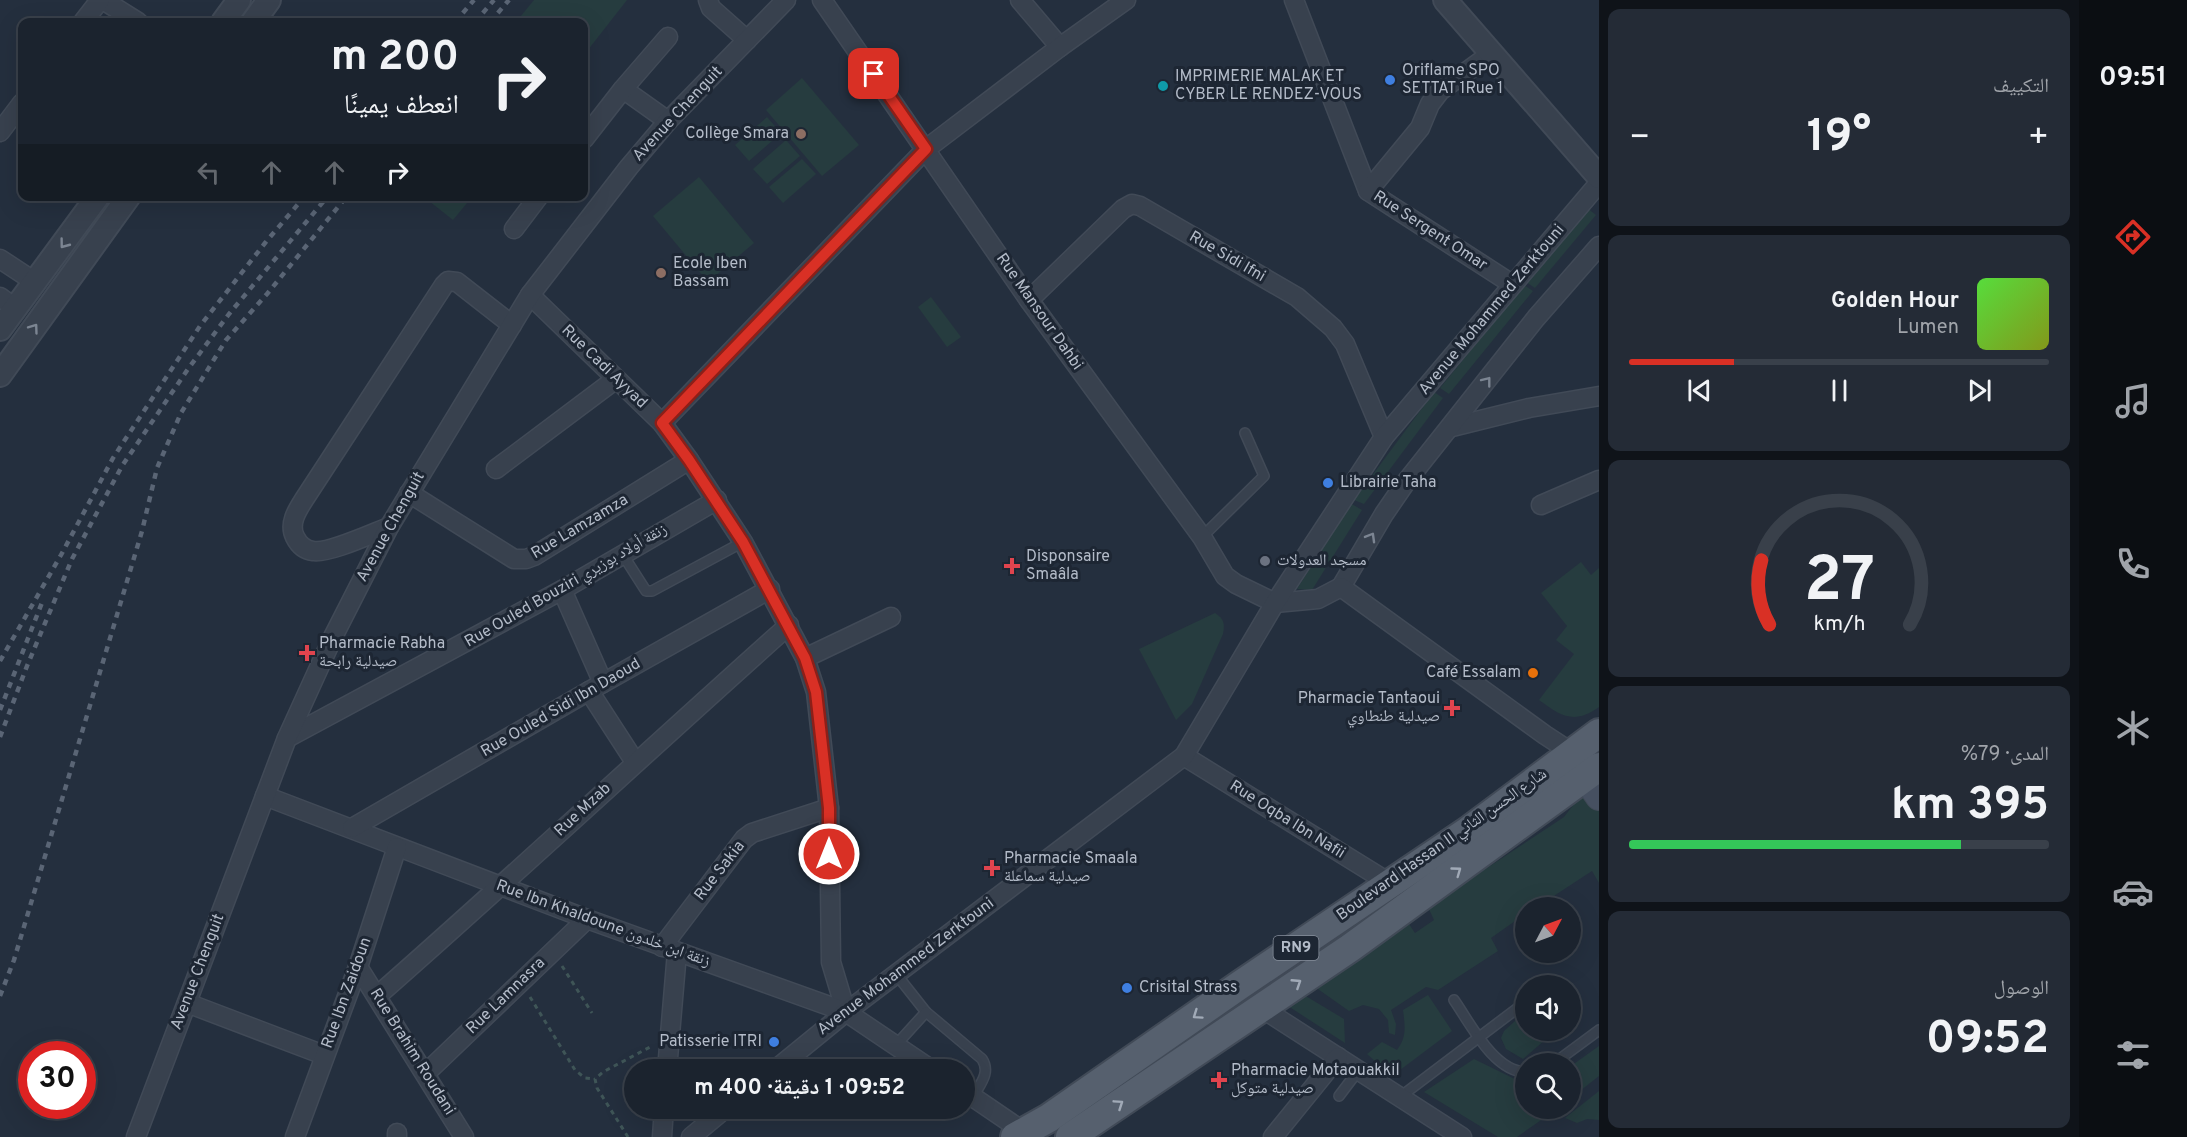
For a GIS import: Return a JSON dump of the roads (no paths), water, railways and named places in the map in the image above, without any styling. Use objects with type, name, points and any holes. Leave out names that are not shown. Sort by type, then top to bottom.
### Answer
[{"type":"main road","name":"Boulevard Hassan II شارع الحسن الثاني","points":[[1070,1137],[1394,917],[1584,774],[1599,733]]},
{"type":"main road","name":"Boulevard Hassan II شارع الحسن الثاني","points":[[1023,1135],[1468,831],[1584,774]]},
{"type":"street","points":[[86,18],[102,0],[132,12]]},
{"type":"street","points":[[226,18],[240,0]]},
{"type":"street","points":[[256,18],[269,0]]},
{"type":"street","points":[[708,0],[711,8],[747,40]]},
{"type":"street","name":"Avenue Chenguit","points":[[136,1137],[287,738],[333,637],[389,527],[530,295],[629,167],[668,121],[786,0]]},
{"type":"street","name":"Rue Mansour Dahbi","points":[[822,0],[1029,300],[1202,537],[1225,576],[1236,584],[1275,603]]},
{"type":"street","points":[[1020,0],[1060,47]]},
{"type":"street","points":[[662,423],[926,149],[1126,0]]},
{"type":"street","name":"Rue Sergent Omar","points":[[1294,0],[1368,191],[1512,284]]},
{"type":"street","points":[[1445,0],[1599,177]]},
{"type":"street","points":[[588,134],[668,37]]},
{"type":"street","points":[[1368,191],[1420,128],[1430,104],[1440,91],[1492,53]]},
{"type":"street","points":[[623,89],[668,121]]},
{"type":"street","points":[[0,132],[18,108]]},
{"type":"street","name":"Avenue Mohammed Zerktouni","points":[[788,1059],[846,1012],[1184,756],[1275,603],[1384,437],[1599,183]]},
{"type":"street","points":[[0,329],[8,303],[35,282],[94,201]]},
{"type":"street","points":[[0,375],[125,201]]},
{"type":"street","points":[[514,229],[535,201]]},
{"type":"street","name":"Rue Sidi Ifni","points":[[1029,300],[1123,209],[1132,204],[1140,206],[1297,297],[1333,327],[1345,344],[1384,437]]},
{"type":"street","points":[[1275,603],[1318,599],[1341,587],[1400,490],[1536,318],[1599,246]]},
{"type":"street","points":[[0,259],[35,282]]},
{"type":"street","points":[[389,527],[320,552],[303,549],[296,540],[292,523],[305,498],[448,281],[457,282],[512,325]]},
{"type":"street","name":"Rue Cadi Ayyad","points":[[530,295],[662,423],[717,500],[743,542],[805,658],[816,692],[829,808],[830,946],[834,977],[846,1012]]},
{"type":"street","points":[[496,469],[616,379]]},
{"type":"street","points":[[1452,427],[1529,408],[1599,396]]},
{"type":"street","name":"Rue Lamzamza","points":[[409,493],[514,559],[526,559],[689,460]]},
{"type":"street","points":[[1541,506],[1599,480]]},
{"type":"street","name":"Rue Ouled Bouziri زنقة أولاد بوزيري","points":[[287,738],[562,590],[717,500]]},
{"type":"street","points":[[1341,587],[1545,735],[1584,774]]},
{"type":"street","name":"Rue Ouled Sidi Ibn Daoud","points":[[352,828],[770,589]]},
{"type":"street","points":[[562,590],[596,687],[635,762]]},
{"type":"street","points":[[805,658],[891,617]]},
{"type":"street","name":"Rue Mzab","points":[[377,996],[501,887],[635,762],[789,625]]},
{"type":"street","name":"Rue Oqba Ibn Nafii","points":[[1184,756],[1391,884]]},
{"type":"street","name":"Rue Ibn Khaldoune زنقة ابن خلدون","points":[[266,796],[669,950],[846,1012],[916,1059]]},
{"type":"street","name":"Rue Sakia","points":[[669,950],[744,838],[752,833],[829,808]]},
{"type":"street","name":"Rue Ibn Zaidoun","points":[[295,1137],[358,967],[397,847]]},
{"type":"street","name":"Rue Lamnasra","points":[[426,1073],[587,919]]},
{"type":"street","points":[[668,1059],[669,950]]},
{"type":"street","name":"Rue Brahim Roudani","points":[[358,967],[464,1137]]},
{"type":"street","points":[[187,1004],[324,1054]]},
{"type":"street","points":[[1260,1007],[1459,1136]]},
{"type":"street","points":[[1273,1137],[1338,1058]]},
{"type":"street","points":[[975,1099],[1023,1135]]},
{"type":"street","points":[[662,1137],[663,1119]]},
{"type":"street","points":[[691,1137],[713,1119]]},
{"type":"lane","points":[[1202,537],[1264,476],[1245,433]]},
{"type":"lane","points":[[623,555],[646,591],[652,591],[743,542]]},
{"type":"lane","points":[[896,974],[926,1012],[982,1059],[986,1066],[985,1075],[975,1087]]},
{"type":"lane","points":[[1454,1000],[1498,1061],[1515,1070]]},
{"type":"lane","points":[[1400,1097],[1515,1010]]},
{"type":"lane","points":[[896,1045],[926,1012]]},
{"type":"lane","points":[[1568,1053],[1599,1030]]},
{"type":"lane","points":[[1339,1096],[1358,1071]]},
{"type":"railway","points":[[458,18],[474,0]]},
{"type":"railway","points":[[478,18],[494,0]]},
{"type":"railway","points":[[493,18],[509,0]]},
{"type":"railway","points":[[0,661],[113,458],[200,326],[301,201]]},
{"type":"railway","points":[[0,737],[72,559],[122,466],[188,369],[229,314],[324,201]]},
{"type":"railway","points":[[0,996],[14,960],[142,531],[157,468],[181,413],[226,340],[343,201]]},
{"type":"railway","points":[[0,710],[43,600]]},
{"type":"place","name":"Oriflame SPO SETTAT 1Rue 1","points":[[1390,80]]},
{"type":"place","name":"IMPRIMERIE MALAK ET CYBER LE RENDEZ-VOUS","points":[[1163,86]]},
{"type":"place","name":"Collège Smara","points":[[801,134]]},
{"type":"place","name":"Ecole Iben Bassam","points":[[661,273]]},
{"type":"place","name":"Librairie Taha","points":[[1328,483]]},
{"type":"place","name":"مسجد العدولات","points":[[1265,561]]},
{"type":"place","name":"Disponsaire Smaâla","points":[[1012,566]]},
{"type":"place","name":"Pharmacie Rabha صيدلية رابحة","points":[[307,653]]},
{"type":"place","name":"Café Essalam","points":[[1533,673]]},
{"type":"place","name":"Pharmacie Tantaoui صيدلية طنطاوي","points":[[1452,708]]},
{"type":"place","name":"Pharmacie Smaala صيدلية سماعلة","points":[[992,868]]},
{"type":"place","name":"Crisital Strass","points":[[1127,988]]},
{"type":"place","name":"Patisserie ITRI","points":[[774,1042]]},
{"type":"place","name":"Pharmacie Motaouakkil صيدلية متوكل","points":[[1219,1080]]}]
